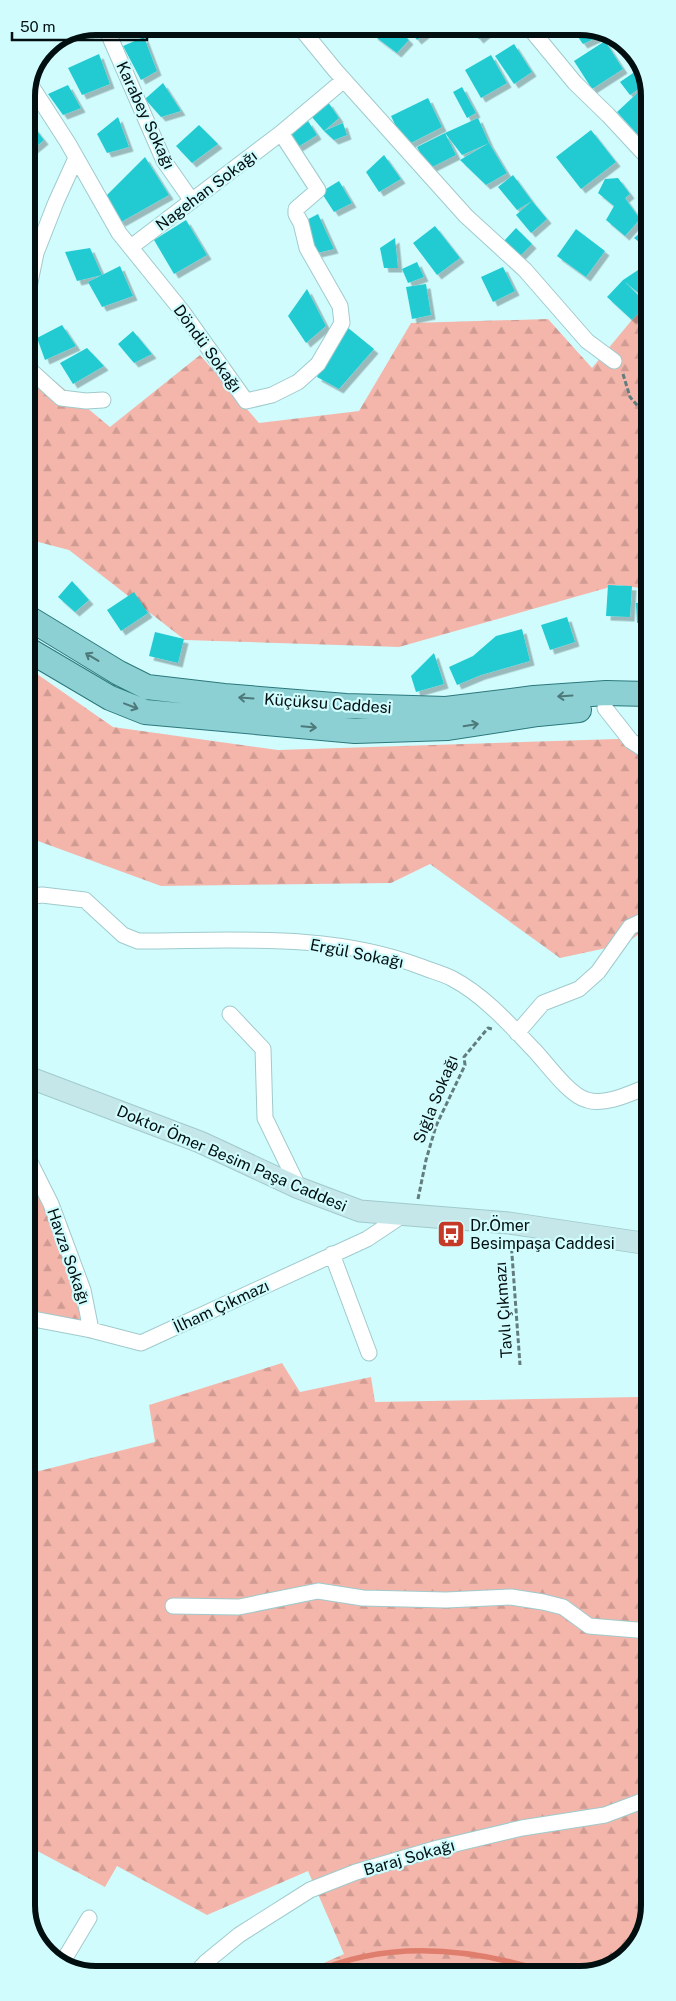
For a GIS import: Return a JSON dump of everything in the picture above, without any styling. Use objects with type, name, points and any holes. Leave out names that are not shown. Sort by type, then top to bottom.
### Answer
[{"type":"main road","name":"Küçüksu Caddesi","points":[[35,622],[119,673],[146,687],[224,696],[337,705],[446,709],[534,698],[606,700],[641,708]]},
{"type":"main road","name":"Küçüksu Caddesi","points":[[35,653],[110,698],[145,712],[355,731],[448,728],[641,695]]},
{"type":"street","name":"Karabey Sokağı","points":[[109,35],[164,161],[192,201]]},
{"type":"street","points":[[306,35],[344,80],[466,216],[525,270],[587,341],[614,361]]},
{"type":"street","points":[[535,35],[575,84],[608,115],[641,150]]},
{"type":"street","points":[[281,133],[344,80]]},
{"type":"street","name":"Döndü Sokağı","points":[[35,93],[119,233],[182,311],[246,401],[272,395],[298,382],[318,364],[342,323],[340,306],[307,248],[302,223],[296,214],[296,209],[318,190],[281,133]]},
{"type":"street","name":"Nagehan Sokağı","points":[[131,247],[281,133]]},
{"type":"street","points":[[35,258],[56,202],[76,158]]},
{"type":"street","points":[[35,374],[61,398],[86,401],[103,400]]},
{"type":"street","points":[[606,700],[631,741],[641,747]]},
{"type":"street","name":"Ergül Sokağı","points":[[35,896],[85,900],[122,935],[138,941],[264,939],[334,945],[397,957],[453,979],[482,998],[572,1092],[587,1100],[611,1100],[641,1089]]},
{"type":"street","points":[[517,1033],[543,1003],[579,989],[598,972],[630,927],[641,922]]},
{"type":"street","points":[[230,1014],[263,1049],[265,1118],[299,1188]]},
{"type":"street","name":"Doktor Ömer Besim Paşa Caddesi","points":[[35,1080],[200,1142],[299,1188],[360,1211],[509,1223],[641,1243]]},
{"type":"street","name":"Havza Sokağı","points":[[35,1172],[51,1204],[83,1290],[91,1330]]},
{"type":"street","name":"İlham Çıkmazı","points":[[35,1319],[91,1330],[141,1343],[367,1238],[409,1215]]},
{"type":"street","points":[[332,1254],[369,1353]]},
{"type":"street","points":[[173,1606],[239,1607],[318,1591],[362,1598],[446,1600],[511,1597],[563,1607],[589,1626],[641,1630]]},
{"type":"street","name":"Baraj Sokağı","points":[[202,1966],[239,1934],[310,1890],[356,1872],[438,1848],[513,1830],[605,1815],[641,1801]]},
{"type":"street","points":[[65,1958],[89,1918]]},
{"type":"path","points":[[614,361],[625,376],[630,397],[641,410]]},
{"type":"path","name":"Sığla Sokağı","points":[[409,1215],[436,1126],[465,1065],[464,1057],[488,1028],[517,1033]]},
{"type":"path","name":"Tavlı Çıkmazı","points":[[509,1223],[520,1365]]},
{"type":"green space","points":[[641,309],[641,588],[617,585],[399,647],[185,640],[69,550],[35,541],[35,365],[110,427],[200,355],[259,423],[359,411],[411,323],[548,319],[592,368]]},
{"type":"green space","points":[[35,673],[113,727],[278,750],[641,738],[641,933],[625,944],[560,958],[430,864],[391,883],[161,886],[35,840]]},
{"type":"green space","points":[[35,1173],[87,1287],[92,1339],[35,1323]]},
{"type":"green space","points":[[282,1363],[300,1392],[371,1377],[375,1402],[637,1397],[641,1399],[641,1905],[635,1932],[620,1951],[607,1960],[596,1964],[580,1966],[317,1966],[344,1954],[308,1871],[207,1915],[117,1866],[105,1887],[35,1850],[35,1472],[155,1442],[149,1405]]},
{"type":"building","points":[[373,35],[404,35],[409,40],[397,53]]},
{"type":"building","points":[[413,35],[423,35],[417,40]]},
{"type":"building","points":[[476,35],[484,35],[479,39]]},
{"type":"building","points":[[576,35],[597,37],[596,38],[583,44]]},
{"type":"building","points":[[144,37],[157,71],[141,80],[123,46]]},
{"type":"building","points":[[605,41],[623,69],[592,89],[574,61]]},
{"type":"building","points":[[514,44],[532,72],[514,84],[495,56]]},
{"type":"building","points":[[99,54],[110,84],[82,95],[68,68]]},
{"type":"building","points":[[491,55],[507,83],[481,98],[465,70]]},
{"type":"building","points":[[636,71],[640,88],[630,95],[620,82]]},
{"type":"building","points":[[163,83],[181,111],[161,117],[145,99]]},
{"type":"building","points":[[68,85],[81,108],[63,115],[48,94]]},
{"type":"building","points":[[462,87],[476,113],[467,118],[453,92]]},
{"type":"building","points":[[640,90],[641,132],[638,135],[617,112]]},
{"type":"building","points":[[428,98],[442,127],[405,146],[391,116]]},
{"type":"building","points":[[328,102],[339,118],[324,131],[311,116]]},
{"type":"building","points":[[118,117],[129,147],[107,153],[97,134]]},
{"type":"building","points":[[478,118],[489,143],[462,155],[445,133]]},
{"type":"building","points":[[308,121],[317,135],[298,147],[289,134]]},
{"type":"building","points":[[343,123],[347,135],[334,140],[324,131]]},
{"type":"building","points":[[199,125],[218,144],[192,163],[176,146]]},
{"type":"building","points":[[35,128],[44,140],[35,148]]},
{"type":"building","points":[[591,130],[616,162],[581,189],[556,157]]},
{"type":"building","points":[[445,133],[456,155],[428,169],[417,147]]},
{"type":"building","points":[[489,143],[507,173],[486,185],[460,160]]},
{"type":"building","points":[[384,155],[401,179],[379,192],[366,172]]},
{"type":"building","points":[[145,157],[169,195],[121,222],[101,201]]},
{"type":"building","points":[[513,175],[532,201],[517,210],[498,187]]},
{"type":"building","points":[[618,178],[630,194],[625,198],[640,219],[625,236],[606,220],[614,206],[598,193],[605,179]]},
{"type":"building","points":[[339,181],[352,203],[334,212],[321,192]]},
{"type":"building","points":[[532,201],[547,219],[531,233],[516,215]]},
{"type":"building","points":[[318,214],[334,249],[317,253],[301,223]]},
{"type":"building","points":[[186,220],[207,255],[174,274],[154,240]]},
{"type":"building","points":[[435,226],[460,258],[437,275],[413,243]]},
{"type":"building","points":[[516,228],[532,244],[515,261],[504,241]]},
{"type":"building","points":[[576,229],[605,251],[586,277],[557,256]]},
{"type":"building","points":[[641,232],[641,244],[634,238]]},
{"type":"building","points":[[395,238],[398,268],[384,268],[380,248]]},
{"type":"building","points":[[90,248],[102,275],[77,281],[65,252]]},
{"type":"building","points":[[417,262],[424,277],[408,283],[402,269]]},
{"type":"building","points":[[120,266],[133,296],[102,307],[88,282]]},
{"type":"building","points":[[503,267],[515,291],[493,302],[481,277]]},
{"type":"building","points":[[638,270],[641,273],[641,295],[625,282],[641,298],[641,310],[632,320],[607,297],[623,280]]},
{"type":"building","points":[[426,284],[431,315],[412,319],[406,287]]},
{"type":"building","points":[[307,289],[326,326],[306,343],[288,316]]},
{"type":"building","points":[[342,323],[374,349],[339,389],[317,377]]},
{"type":"building","points":[[62,325],[76,346],[45,360],[37,338]]},
{"type":"building","points":[[133,331],[152,354],[134,363],[118,344]]},
{"type":"building","points":[[87,348],[104,366],[73,384],[60,363]]},
{"type":"building","points":[[72,581],[89,600],[75,612],[58,597]]},
{"type":"building","points":[[608,585],[632,586],[630,617],[606,616]]},
{"type":"building","points":[[134,592],[148,613],[121,631],[107,610]]},
{"type":"building","points":[[636,603],[641,603],[641,623],[637,623]]},
{"type":"building","points":[[567,617],[575,642],[550,650],[541,625]]},
{"type":"building","points":[[522,629],[530,661],[481,675],[457,685],[449,667],[473,656],[496,636]]},
{"type":"building","points":[[155,632],[184,639],[178,663],[149,656]]},
{"type":"building","points":[[434,653],[444,684],[416,692],[411,676]]},
{"type":"waterway","points":[[332,1966],[369,1956],[399,1952],[430,1951],[460,1953],[527,1966]]},
{"type":"place","name":"Dr.Ömer Besimpaşa Caddesi","points":[[451,1234]]}]
